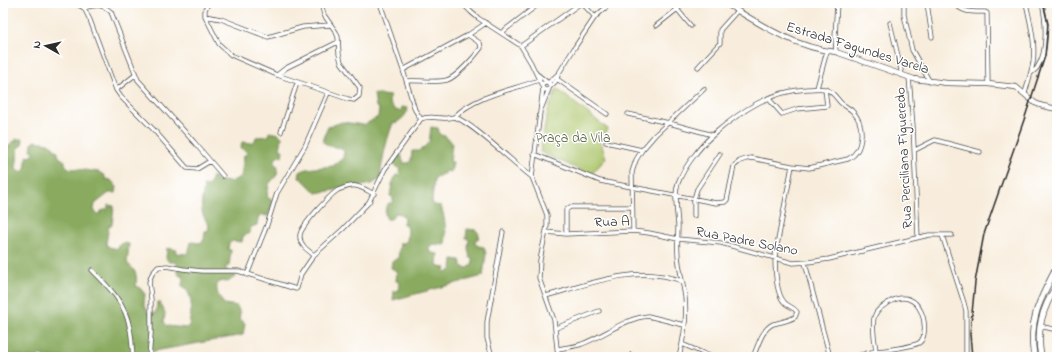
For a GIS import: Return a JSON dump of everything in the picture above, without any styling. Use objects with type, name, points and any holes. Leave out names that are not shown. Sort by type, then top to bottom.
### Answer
[{"type":"main road","points":[[1034,357],[1032,348],[1032,328],[1037,304],[1057,267]]},
{"type":"main road","points":[[1041,357],[1038,341],[1040,326],[1045,308],[1057,285]]},
{"type":"street","points":[[74,3],[84,8],[102,5],[110,12],[135,76],[141,85],[194,142],[223,176]]},
{"type":"street","points":[[209,3],[205,14],[219,44],[231,56],[297,83],[354,100],[359,96],[360,88],[341,62],[336,32],[324,15],[321,3]]},
{"type":"street","points":[[380,3],[407,81],[415,110],[421,119]]},
{"type":"street","points":[[462,3],[486,23],[521,46],[537,74],[542,87],[541,110],[532,177],[547,215],[546,232],[540,260],[540,284],[546,296],[556,328],[558,357]]},
{"type":"street","points":[[501,32],[540,3]]},
{"type":"street","points":[[521,46],[582,3],[595,17]]},
{"type":"street","points":[[542,87],[545,90],[559,73],[595,17],[611,3]]},
{"type":"street","points":[[672,3],[691,26]]},
{"type":"street","points":[[656,26],[684,3]]},
{"type":"street","name":"Estrada Fagundes Varela","points":[[725,3],[794,42],[836,52],[902,75],[930,82],[988,84],[1016,87],[1039,105],[1057,109]]},
{"type":"street","points":[[836,52],[835,37],[837,3]]},
{"type":"street","points":[[904,3],[904,14],[912,50],[930,82]]},
{"type":"street","points":[[927,3],[932,37]]},
{"type":"street","points":[[954,3],[958,8],[970,12],[987,13],[988,84]]},
{"type":"street","points":[[1025,93],[1031,73],[1034,49],[1031,23],[1026,3]]},
{"type":"street","points":[[1031,73],[1038,67],[1042,56],[1045,30],[1042,3]]},
{"type":"street","points":[[84,8],[94,30],[116,90],[121,97],[153,129],[184,166],[194,170],[210,161]]},
{"type":"street","points":[[698,67],[720,43],[720,30],[737,10]]},
{"type":"street","points":[[205,14],[268,37],[303,27],[330,25]]},
{"type":"street","points":[[403,70],[468,35],[486,23]]},
{"type":"street","points":[[890,23],[902,75]]},
{"type":"street","points":[[407,81],[440,81],[453,77],[481,48],[480,43],[468,35]]},
{"type":"street","points":[[277,75],[286,68],[338,42]]},
{"type":"street","points":[[817,88],[827,51]]},
{"type":"street","points":[[541,110],[549,85],[557,79],[559,73]]},
{"type":"street","points":[[537,74],[549,85]]},
{"type":"street","points":[[116,90],[135,76]]},
{"type":"street","name":"Rua Perciliana Figueredo","points":[[909,77],[912,104],[918,237]]},
{"type":"street","points":[[557,79],[607,114]]},
{"type":"street","points":[[454,118],[469,105],[482,98],[539,80]]},
{"type":"street","points":[[281,132],[297,83]]},
{"type":"street","points":[[542,87],[543,84],[549,85]]},
{"type":"street","points":[[534,154],[600,181],[632,188],[676,195],[716,203],[727,201],[734,166],[740,161],[751,158],[809,168],[853,157],[859,150],[861,128],[854,112],[841,103],[830,91],[817,88],[794,90],[768,98],[740,113],[713,135],[699,149],[683,173],[678,184],[676,195],[678,239]]},
{"type":"street","points":[[633,231],[632,172],[636,160],[642,150],[655,135],[704,89]]},
{"type":"street","points":[[768,98],[782,114],[797,109],[827,106],[825,89]]},
{"type":"street","points":[[247,274],[262,238],[277,193],[305,146],[328,93]]},
{"type":"street","points":[[628,114],[713,135]]},
{"type":"street","points":[[149,357],[151,300],[149,282],[154,271],[158,267],[167,266],[202,271],[238,271],[296,289],[301,274],[314,255],[369,202],[385,169],[421,119],[429,117],[454,118],[481,134],[532,177]]},
{"type":"street","points":[[914,150],[935,140],[980,152]]},
{"type":"street","points":[[606,142],[642,150]]},
{"type":"street","points":[[694,216],[694,199],[697,189],[720,154]]},
{"type":"street","points":[[753,357],[766,329],[772,325],[788,321],[795,317],[797,312],[785,303],[781,297],[774,266],[792,166]]},
{"type":"street","points":[[314,255],[306,249],[302,243],[300,235],[304,226],[321,206],[334,193],[342,188],[357,186],[374,194]]},
{"type":"street","points":[[566,234],[565,214],[566,210],[570,208],[632,207]]},
{"type":"street","name":"Rua A","points":[[546,232],[566,234],[633,231],[678,239]]},
{"type":"street","points":[[492,357],[487,338],[487,322],[504,232]]},
{"type":"street","name":"Rua Padre Solano","points":[[679,357],[684,325],[685,298],[678,253],[678,239],[721,244],[775,259],[793,263],[805,263],[829,259],[928,235],[952,235]]},
{"type":"street","points":[[942,235],[966,311],[966,357]]},
{"type":"street","points":[[805,263],[830,357]]},
{"type":"street","points":[[92,270],[120,301],[130,328],[133,357]]},
{"type":"street","points":[[546,296],[616,277],[655,275],[682,281]]},
{"type":"street","points":[[853,357],[919,343],[923,338],[924,324],[922,313],[917,303],[901,298],[892,300],[880,308],[875,314],[873,321],[876,351]]},
{"type":"street","points":[[556,328],[599,311]]},
{"type":"street","points":[[558,349],[583,344],[644,316],[684,325]]},
{"type":"street","points":[[1040,326],[1057,330]]},
{"type":"street","points":[[682,344],[712,357]]},
{"type":"green space","name":"Praça da Vila","points":[[557,89],[608,129],[601,143],[606,158],[591,175],[540,152],[548,110]]},
{"type":"green space","points":[[374,94],[390,96],[389,103],[395,110],[401,111],[402,107],[408,108],[407,113],[402,118],[396,123],[393,123],[388,137],[380,179],[372,184],[316,193],[302,179],[299,178],[300,172],[306,169],[333,166],[343,158],[344,152],[342,148],[329,146],[323,142],[328,127],[342,122],[364,125],[378,117],[379,108],[376,107]]},
{"type":"green space","points":[[431,127],[438,128],[440,135],[446,136],[446,139],[449,139],[452,143],[450,162],[453,162],[451,172],[445,171],[445,174],[442,174],[434,179],[432,202],[434,205],[441,206],[445,220],[445,245],[433,244],[429,247],[429,250],[431,253],[438,254],[437,264],[439,267],[446,268],[445,271],[448,272],[452,269],[453,259],[460,260],[462,267],[468,268],[472,265],[473,259],[470,258],[468,248],[469,239],[466,238],[467,229],[476,230],[479,234],[478,240],[475,240],[475,243],[478,246],[484,247],[486,254],[483,276],[393,300],[394,291],[398,291],[399,282],[396,281],[397,271],[391,268],[392,261],[398,259],[400,243],[407,241],[408,231],[406,224],[403,224],[404,218],[401,214],[395,213],[391,219],[387,219],[385,215],[386,206],[389,203],[393,203],[393,197],[390,196],[392,184],[396,175],[399,175],[400,169],[394,165],[396,155],[402,156],[404,163],[408,163],[411,160],[412,151],[419,151],[429,143]]},
{"type":"green space","points":[[269,132],[279,134],[282,137],[280,150],[283,150],[282,157],[279,156],[275,159],[275,165],[278,166],[277,175],[269,184],[267,197],[273,201],[268,216],[262,215],[258,218],[257,225],[251,227],[250,233],[243,236],[242,242],[233,241],[229,243],[228,250],[231,250],[229,266],[226,266],[226,269],[229,272],[235,273],[235,277],[227,282],[221,281],[217,284],[218,295],[224,304],[237,306],[240,313],[239,319],[245,323],[243,335],[122,357],[43,357],[43,355],[40,355],[38,357],[21,357],[8,354],[8,357],[3,357],[3,151],[13,141],[16,142],[16,139],[23,139],[22,146],[19,146],[16,168],[19,171],[22,172],[25,169],[27,156],[30,157],[34,154],[34,151],[31,150],[32,144],[35,141],[48,143],[54,147],[54,150],[57,150],[59,157],[65,161],[68,168],[99,172],[105,176],[105,179],[111,180],[117,187],[116,193],[109,193],[95,204],[94,210],[97,214],[100,214],[101,211],[108,209],[108,205],[114,206],[112,225],[109,225],[106,244],[109,247],[118,249],[123,243],[129,244],[127,263],[132,268],[137,278],[136,286],[139,287],[145,294],[144,304],[149,314],[156,312],[157,302],[160,302],[165,313],[164,322],[167,326],[186,328],[189,326],[191,309],[189,294],[182,286],[183,277],[177,272],[178,266],[175,262],[169,262],[166,258],[167,248],[177,250],[176,253],[186,254],[189,251],[191,242],[200,243],[204,240],[205,231],[208,231],[209,225],[202,211],[204,185],[207,186],[211,183],[212,177],[215,177],[215,180],[230,182],[241,177],[244,155],[247,155],[247,152],[241,148],[242,142],[252,143],[256,137],[269,136]]},
{"type":"railway","points":[[972,357],[970,334],[975,282],[984,234],[1045,56],[1048,24],[1043,3]]}]
